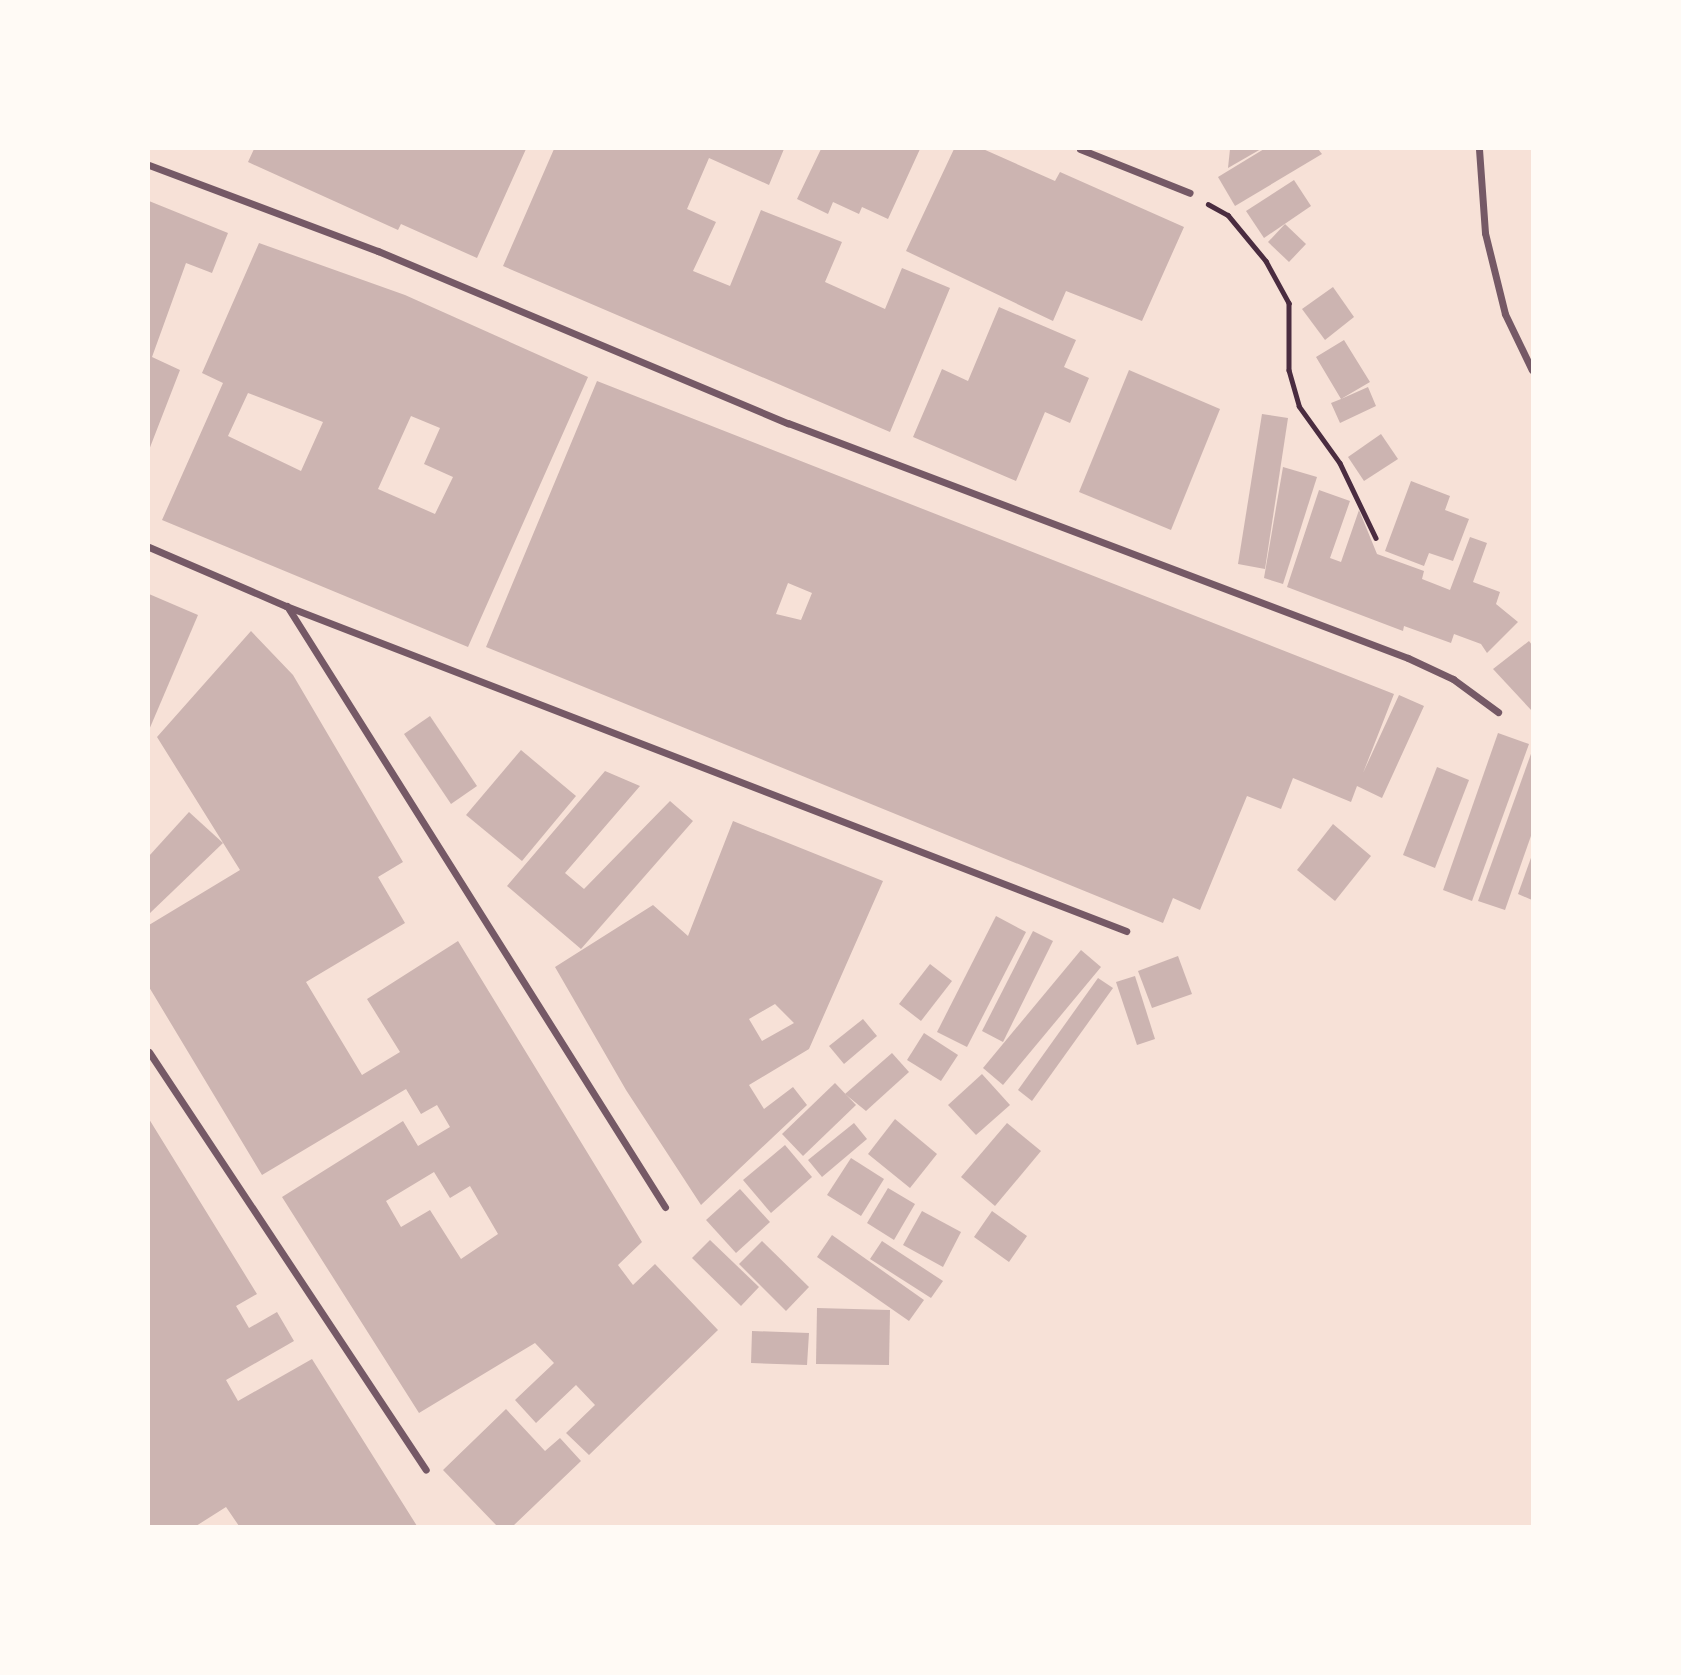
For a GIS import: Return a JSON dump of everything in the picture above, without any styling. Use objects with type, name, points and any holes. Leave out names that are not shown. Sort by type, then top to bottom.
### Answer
[{"type":"street","points":[[1080,149],[1190,193]]},
{"type":"street","points":[[1479,149],[1485,233],[1504,314],[1532,370]]},
{"type":"street","points":[[149,165],[378,251],[788,423],[1408,658],[1453,679],[1498,712]]},
{"type":"street","points":[[149,547],[286,606],[1126,931]]},
{"type":"street","points":[[286,606],[665,1207]]},
{"type":"street","points":[[149,1052],[426,1470]]},
{"type":"path","points":[[1190,193],[1228,215],[1266,261],[1289,303],[1289,370],[1299,406],[1339,463],[1376,538]]},
{"type":"building","points":[[254,149],[526,149],[477,258],[401,224],[398,230],[248,162]]},
{"type":"building","points":[[554,149],[784,149],[769,185],[709,158],[687,209],[716,222],[693,271],[730,286],[761,210],[842,242],[825,282],[885,309],[902,268],[950,288],[890,432],[503,266]]},
{"type":"building","points":[[821,149],[920,149],[888,219],[862,207],[859,214],[833,202],[828,214],[797,199]]},
{"type":"building","points":[[954,149],[983,149],[1055,181],[1060,172],[1184,227],[1142,321],[1066,291],[1053,321],[906,251]]},
{"type":"building","points":[[1230,149],[1261,149],[1228,168]]},
{"type":"building","points":[[1264,149],[1318,149],[1322,154],[1235,206],[1218,177]]},
{"type":"building","points":[[1294,180],[1311,206],[1264,238],[1246,211]]},
{"type":"building","points":[[149,201],[228,233],[212,273],[186,263],[152,357],[180,370],[149,450]]},
{"type":"building","points":[[1285,224],[1306,244],[1289,262],[1268,242]]},
{"type":"building","points":[[259,243],[405,295],[588,377],[468,647],[162,520],[223,383],[202,373]],"holes":[[[248,393],[323,422],[301,471],[228,436]],[[411,416],[440,428],[424,464],[453,477],[435,514],[378,489]]]},
{"type":"building","points":[[1333,287],[1354,317],[1325,340],[1302,309]]},
{"type":"building","points":[[999,307],[1076,340],[1064,367],[1089,378],[1070,423],[1045,412],[1016,481],[913,437],[942,369],[968,381]]},
{"type":"building","points":[[1344,340],[1370,382],[1341,399],[1316,357]]},
{"type":"building","points":[[1129,370],[1220,409],[1171,530],[1079,492]]},
{"type":"building","points":[[597,381],[1394,694],[1363,773],[1399,695],[1424,706],[1382,798],[1357,786],[1351,802],[1293,778],[1281,809],[1247,796],[1200,910],[1173,898],[1163,923],[486,647]],"holes":[[[788,583],[812,593],[801,620],[776,614]]]},
{"type":"building","points":[[1368,387],[1376,406],[1340,423],[1331,403]]},
{"type":"building","points":[[1262,414],[1288,418],[1265,569],[1238,564]]},
{"type":"building","points":[[1381,434],[1398,459],[1364,481],[1348,457]]},
{"type":"building","points":[[1283,467],[1317,477],[1283,584],[1264,578]]},
{"type":"building","points":[[1411,481],[1450,496],[1445,510],[1469,519],[1453,561],[1429,553],[1424,566],[1385,551]]},
{"type":"building","points":[[1319,490],[1350,501],[1330,558],[1341,562],[1359,510],[1377,554],[1424,571],[1422,579],[1450,590],[1470,537],[1487,543],[1473,582],[1500,592],[1496,604],[1518,622],[1487,653],[1481,644],[1454,634],[1451,643],[1404,626],[1403,631],[1287,587]]},
{"type":"building","points":[[149,594],[198,615],[149,730]]},
{"type":"building","points":[[251,631],[293,675],[403,862],[378,877],[405,923],[306,982],[362,1075],[400,1052],[367,999],[458,941],[642,1242],[618,1265],[633,1285],[655,1264],[718,1330],[589,1455],[566,1433],[595,1405],[576,1385],[536,1423],[515,1400],[554,1363],[535,1343],[419,1413],[282,1197],[403,1121],[418,1146],[450,1127],[437,1105],[421,1114],[406,1089],[262,1175],[149,987],[149,925],[240,870],[157,737]],"holes":[[[434,1172],[450,1198],[470,1186],[498,1234],[461,1259],[430,1210],[401,1227],[386,1201]]]},
{"type":"building","points":[[1529,641],[1532,645],[1532,711],[1493,669]]},
{"type":"building","points":[[430,716],[477,786],[451,804],[404,734]]},
{"type":"building","points":[[1498,733],[1529,744],[1472,901],[1443,890]]},
{"type":"building","points":[[521,750],[576,796],[522,861],[466,815]]},
{"type":"building","points":[[1532,751],[1532,833],[1505,910],[1478,901]]},
{"type":"building","points":[[1437,767],[1469,780],[1435,868],[1403,855]]},
{"type":"building","points":[[605,771],[640,786],[565,873],[584,889],[670,801],[693,821],[581,949],[507,886]]},
{"type":"building","points":[[189,812],[223,843],[149,914],[149,856]]},
{"type":"building","points":[[733,821],[883,881],[809,1049],[749,1085],[764,1109],[793,1087],[807,1105],[701,1205],[626,1090],[555,967],[653,905],[688,936]],"holes":[[[775,1004],[794,1023],[762,1041],[749,1019]]]},
{"type":"building","points":[[1333,824],[1371,856],[1335,901],[1297,870]]},
{"type":"building","points":[[1532,855],[1532,900],[1518,894]]},
{"type":"building","points":[[996,916],[1026,932],[967,1047],[937,1032]]},
{"type":"building","points":[[1033,931],[1053,941],[1003,1042],[982,1031]]},
{"type":"building","points":[[1081,950],[1101,967],[1003,1085],[983,1068]]},
{"type":"building","points":[[1178,956],[1192,994],[1152,1008],[1138,971]]},
{"type":"building","points":[[930,964],[952,981],[921,1021],[899,1004]]},
{"type":"building","points":[[1135,976],[1155,1039],[1137,1045],[1116,982]]},
{"type":"building","points":[[1098,978],[1113,988],[1032,1101],[1018,1090]]},
{"type":"building","points":[[863,1019],[877,1036],[844,1064],[829,1046]]},
{"type":"building","points":[[924,1033],[958,1055],[941,1081],[907,1060]]},
{"type":"building","points":[[892,1053],[909,1072],[866,1111],[845,1094]]},
{"type":"building","points":[[982,1074],[1010,1105],[976,1135],[948,1105]]},
{"type":"building","points":[[835,1083],[856,1105],[803,1156],[782,1134]]},
{"type":"building","points":[[149,1119],[257,1294],[236,1306],[249,1328],[277,1312],[294,1341],[226,1380],[238,1401],[312,1359],[417,1526],[239,1526],[226,1507],[196,1526],[149,1526]]},
{"type":"building","points":[[895,1119],[937,1154],[910,1188],[868,1154]]},
{"type":"building","points":[[854,1123],[867,1139],[822,1177],[808,1160]]},
{"type":"building","points":[[1007,1123],[1041,1151],[995,1206],[961,1177]]},
{"type":"building","points":[[785,1145],[812,1177],[771,1213],[743,1180]]},
{"type":"building","points":[[851,1158],[884,1179],[861,1216],[827,1195]]},
{"type":"building","points":[[888,1188],[915,1204],[894,1240],[867,1223]]},
{"type":"building","points":[[740,1189],[770,1222],[736,1253],[706,1220]]},
{"type":"building","points":[[922,1211],[961,1232],[943,1267],[903,1245]]},
{"type":"building","points":[[992,1211],[1027,1236],[1009,1262],[974,1237]]},
{"type":"building","points":[[832,1235],[924,1300],[909,1321],[817,1257]]},
{"type":"building","points":[[710,1240],[759,1287],[741,1306],[692,1258]]},
{"type":"building","points":[[762,1241],[809,1287],[786,1311],[739,1264]]},
{"type":"building","points":[[882,1241],[943,1281],[931,1298],[870,1259]]},
{"type":"building","points":[[817,1308],[890,1310],[889,1365],[816,1364]]},
{"type":"building","points":[[752,1331],[809,1333],[807,1365],[751,1363]]},
{"type":"building","points":[[506,1409],[545,1451],[560,1438],[581,1461],[513,1526],[497,1526],[443,1470]]}]
